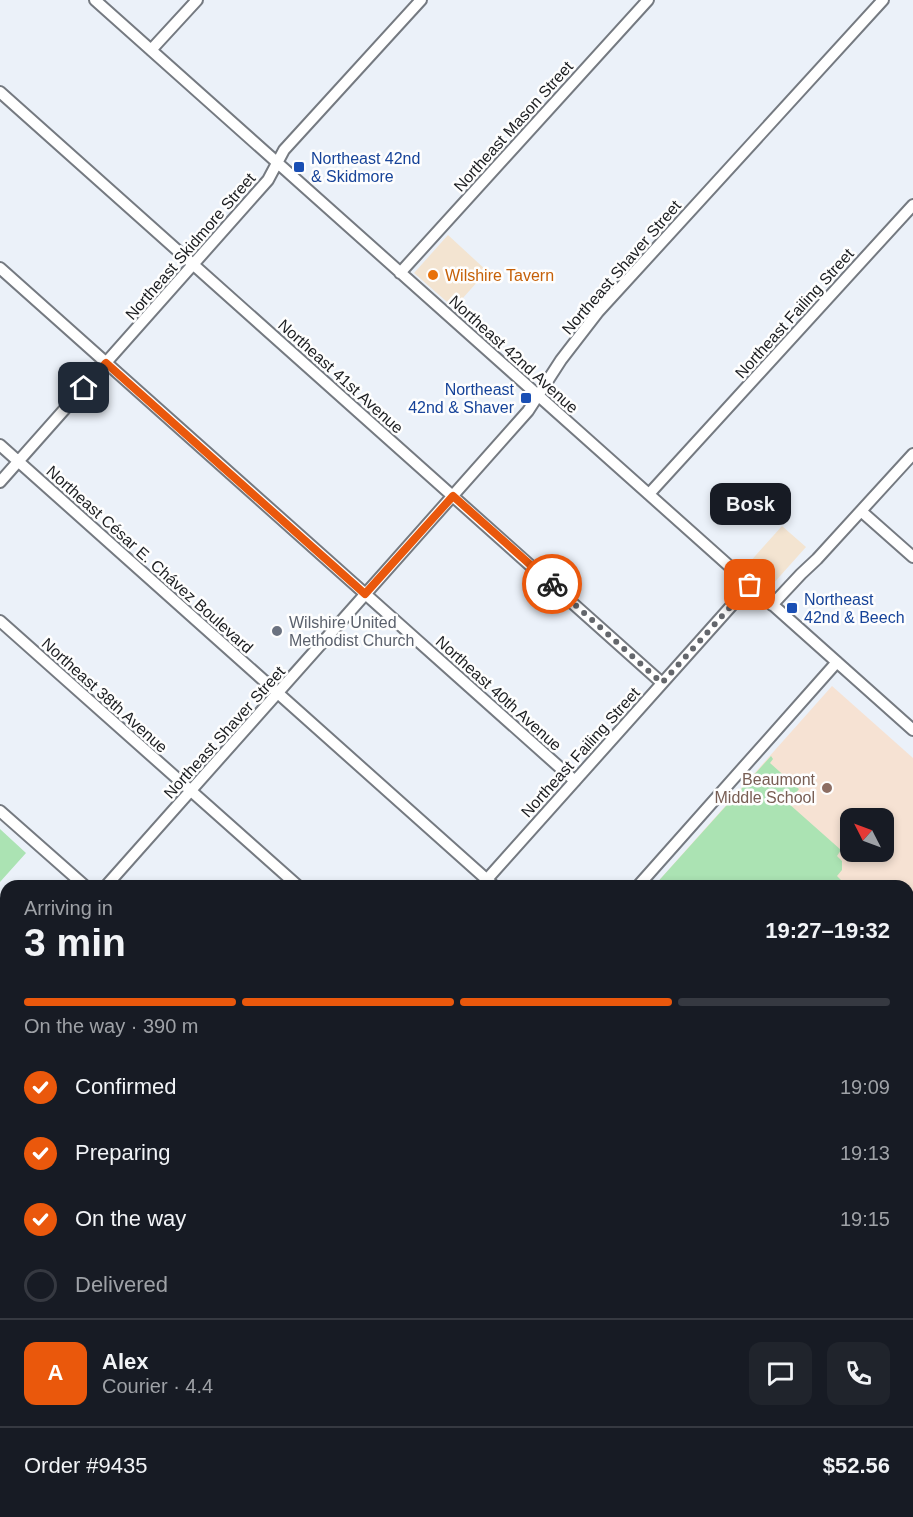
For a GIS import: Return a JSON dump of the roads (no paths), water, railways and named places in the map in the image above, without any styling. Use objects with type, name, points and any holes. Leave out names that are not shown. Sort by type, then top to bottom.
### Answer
[{"type":"street","name":"Northeast 42nd Avenue","points":[[95,0],[913,730]]},
{"type":"street","points":[[151,50],[196,0]]},
{"type":"street","name":"Northeast Skidmore Street","points":[[0,482],[268,180],[284,150],[421,0]]},
{"type":"street","name":"Northeast Mason Street","points":[[400,273],[648,0]]},
{"type":"street","name":"Northeast Shaver Street","points":[[111,880],[528,411],[561,360],[598,312],[883,0]]},
{"type":"street","name":"Northeast 41st Avenue","points":[[0,92],[662,683]]},
{"type":"street","name":"Northeast Failing Street","points":[[649,494],[913,205]]},
{"type":"street","name":"Northeast 40th Avenue","points":[[0,268],[575,781]]},
{"type":"street","name":"Northeast César E. Chávez Boulevard","points":[[0,445],[278,693],[483,880]]},
{"type":"street","points":[[772,605],[913,454]]},
{"type":"street","points":[[861,511],[913,557]]},
{"type":"street","name":"Northeast Failing Street","points":[[490,880],[575,781],[750,585]]},
{"type":"street","name":"Northeast 38th Avenue","points":[[0,621],[291,880]]},
{"type":"street","points":[[643,880],[837,662]]},
{"type":"street","points":[[0,811],[78,880]]},
{"type":"place","name":"Northeast 42nd & Skidmore","points":[[299,167]]},
{"type":"place","name":"Wilshire Tavern","points":[[433,275]]},
{"type":"place","name":"Northeast 42nd & Shaver","points":[[526,398]]},
{"type":"place","name":"Bosk","points":[[750,585]]},
{"type":"place","name":"Northeast 42nd & Beech","points":[[792,608]]},
{"type":"place","name":"Wilshire United Methodist Church","points":[[277,631]]},
{"type":"place","name":"Beaumont Middle School","points":[[827,788]]}]
